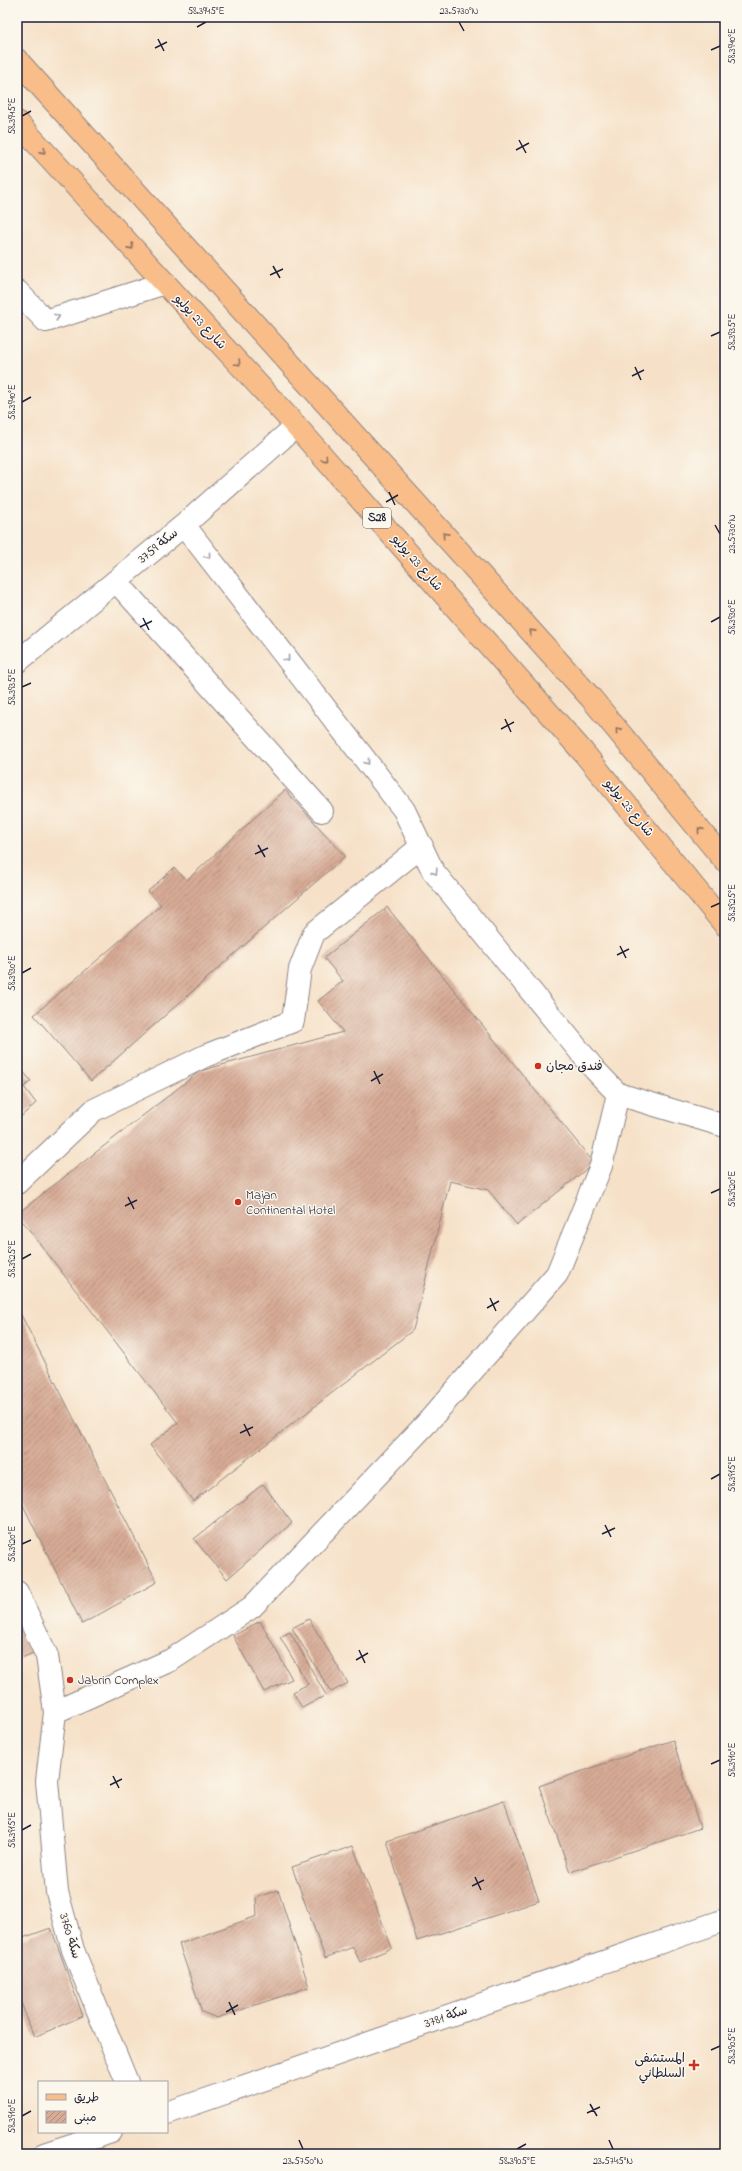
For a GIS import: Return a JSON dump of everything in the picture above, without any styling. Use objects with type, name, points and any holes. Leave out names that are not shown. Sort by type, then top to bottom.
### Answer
[{"type":"main road","points":[[17,60],[591,698],[725,861]]},
{"type":"main road","name":"شارع 23 يوليو","points":[[17,122],[296,426],[583,752],[725,925]]},
{"type":"street","points":[[17,291],[46,321],[165,283]]},
{"type":"street","name":"سكة 3759","points":[[17,662],[184,525],[296,426]]},
{"type":"street","points":[[184,525],[404,810],[433,871],[595,1070],[618,1094],[725,1126]]},
{"type":"street","points":[[116,581],[322,811]]},
{"type":"street","points":[[17,1183],[94,1110],[205,1056],[293,1021],[300,969],[314,933],[422,846]]},
{"type":"street","points":[[55,1712],[171,1660],[252,1607],[426,1424],[557,1274],[601,1166],[618,1094]]},
{"type":"street","name":"سكة 3760","points":[[17,1592],[47,1656],[55,1712],[46,1781],[57,1892],[72,1950],[127,2081]]},
{"type":"street","name":"سكة 3781","points":[[168,2113],[725,1920]]},
{"type":"street","points":[[44,2154],[107,2133]]},
{"type":"building","points":[[285,790],[345,856],[91,1081],[34,1015],[161,905],[148,891],[174,868],[187,880]]},
{"type":"building","name":"Majan Continental Hotel","points":[[387,907],[594,1163],[517,1225],[488,1190],[450,1181],[413,1330],[193,1501],[150,1445],[178,1423],[17,1214],[200,1071],[343,1032],[318,1001],[343,981],[324,958]]},
{"type":"building","points":[[17,1064],[31,1081],[24,1087],[36,1103],[17,1120]]},
{"type":"building","points":[[17,1307],[157,1582],[82,1624],[17,1493]]},
{"type":"building","points":[[263,1484],[292,1523],[227,1579],[194,1539]]},
{"type":"building","points":[[17,1611],[38,1651],[17,1660]]},
{"type":"building","points":[[309,1619],[348,1683],[331,1692],[292,1628]]},
{"type":"building","points":[[260,1621],[292,1679],[264,1692],[233,1636]]},
{"type":"building","points":[[290,1632],[326,1695],[302,1708],[293,1692],[308,1684],[280,1637]]},
{"type":"building","points":[[673,1740],[700,1828],[570,1872],[539,1786]]},
{"type":"building","points":[[504,1801],[539,1901],[417,1941],[387,1841]]},
{"type":"building","points":[[353,1846],[392,1948],[360,1962],[353,1947],[325,1958],[292,1867]]},
{"type":"building","points":[[278,1890],[309,1987],[217,2018],[202,2012],[179,1944],[257,1916],[256,1898]]},
{"type":"building","points":[[51,1928],[83,2016],[34,2037],[17,1992],[17,1940]]},
{"type":"place","name":"فندق مجان","points":[[538,1066]]},
{"type":"place","name":"Majan Continental Hotel","points":[[238,1202]]},
{"type":"place","name":"Jabrin Complex","points":[[70,1680]]},
{"type":"place","name":"المستشفى السلطاني","points":[[694,2065]]}]
